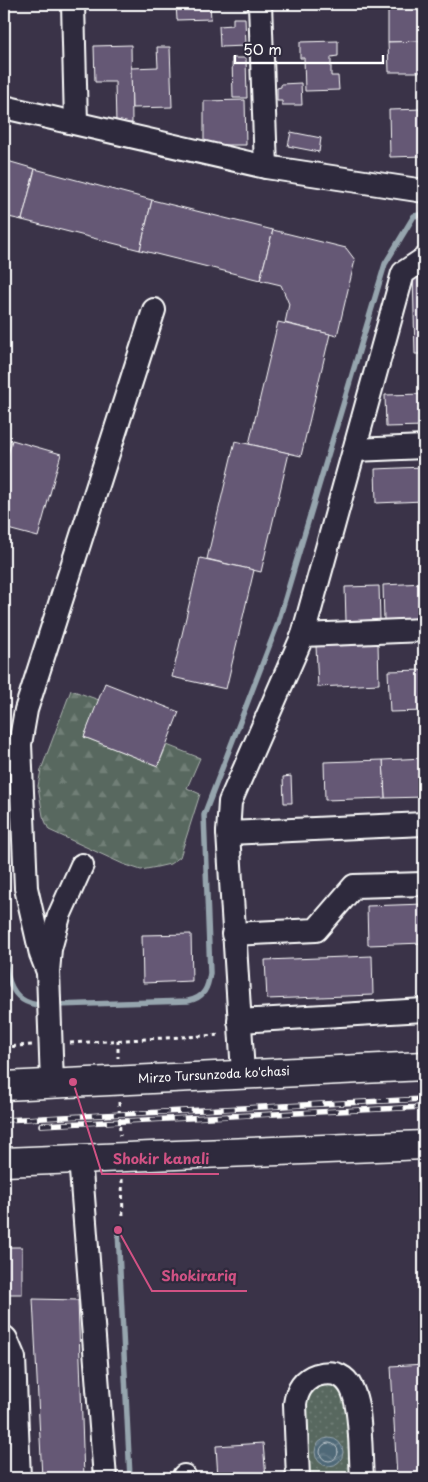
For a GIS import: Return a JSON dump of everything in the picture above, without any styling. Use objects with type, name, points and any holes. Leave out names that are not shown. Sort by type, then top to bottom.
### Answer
[{"type":"main road","name":"Mirzo Tursunzoda ko'chasi","points":[[4,1086],[243,1073],[424,1066]]},
{"type":"main road","points":[[4,1162],[424,1145]]},
{"type":"street","points":[[73,4],[76,123]]},
{"type":"street","points":[[260,4],[266,167]]},
{"type":"street","points":[[4,108],[266,167],[424,191]]},
{"type":"street","points":[[243,1073],[228,833],[230,802],[303,635],[403,273],[424,259]]},
{"type":"street","points":[[48,972],[41,954],[26,888],[20,744],[26,710],[154,310]]},
{"type":"street","points":[[355,450],[424,447]]},
{"type":"street","points":[[303,635],[424,630]]},
{"type":"street","points":[[228,833],[424,824]]},
{"type":"street","points":[[52,1083],[48,972],[50,949],[59,916],[82,865]]},
{"type":"street","points":[[233,934],[316,930],[354,886],[424,884]]},
{"type":"street","points":[[240,1028],[424,1010]]},
{"type":"street","points":[[80,1158],[105,1478]]},
{"type":"street","points":[[4,1337],[14,1358],[19,1478]]},
{"type":"street","points":[[298,1478],[296,1396],[302,1385],[308,1380],[314,1376],[328,1374],[340,1376],[349,1383],[357,1400],[362,1478]]},
{"type":"path","points":[[4,1046],[118,1040],[240,1028]]},
{"type":"path","points":[[118,1040],[123,1219]]},
{"type":"green space","points":[[71,690],[99,700],[84,737],[158,766],[167,745],[200,758],[187,788],[200,794],[180,857],[170,864],[141,870],[123,864],[49,830],[43,816],[38,786],[41,770]]},
{"type":"green space","points":[[325,1380],[346,1392],[353,1478],[304,1478],[304,1394]]},
{"type":"water","points":[[329,1438],[339,1442],[343,1452],[339,1462],[329,1466],[319,1462],[315,1452],[319,1442]]},
{"type":"building","points":[[176,4],[210,4],[211,19],[177,20]]},
{"type":"building","points":[[388,4],[424,4],[424,41],[388,42]]},
{"type":"building","points":[[233,18],[245,18],[246,46],[220,47],[219,26],[233,25]]},
{"type":"building","points":[[338,41],[338,56],[331,57],[331,76],[338,76],[339,90],[305,91],[304,58],[300,58],[300,42]]},
{"type":"building","points":[[424,41],[424,72],[389,72],[388,42]]},
{"type":"building","points":[[131,45],[132,123],[116,124],[115,82],[95,82],[94,46]]},
{"type":"building","points":[[157,47],[170,47],[172,107],[132,108],[131,68],[158,67]]},
{"type":"building","points":[[232,58],[246,58],[247,98],[233,98]]},
{"type":"building","points":[[301,83],[302,105],[282,105],[282,101],[277,101],[277,88],[281,87],[281,84]]},
{"type":"building","points":[[245,100],[246,145],[204,145],[204,101]]},
{"type":"building","points":[[424,109],[424,156],[390,157],[389,110]]},
{"type":"building","points":[[291,132],[321,138],[319,152],[288,146]]},
{"type":"building","points":[[4,160],[35,169],[22,220],[4,216]]},
{"type":"building","points":[[35,169],[152,200],[140,250],[22,220]]},
{"type":"building","points":[[152,200],[273,230],[260,280],[140,250]]},
{"type":"building","points":[[273,230],[346,248],[355,260],[337,336],[285,323],[289,304],[281,285],[260,280]]},
{"type":"building","points":[[413,273],[424,273],[424,354],[415,354]]},
{"type":"building","points":[[278,322],[330,334],[301,456],[249,444]]},
{"type":"building","points":[[424,394],[424,426],[386,427],[385,395]]},
{"type":"building","points":[[12,440],[61,454],[38,537],[4,528],[4,469]]},
{"type":"building","points":[[235,441],[289,453],[261,572],[207,559]]},
{"type":"building","points":[[424,467],[424,501],[376,503],[375,469]]},
{"type":"building","points":[[200,558],[254,570],[226,689],[172,677]]},
{"type":"building","points":[[424,583],[424,618],[384,620],[383,585]]},
{"type":"building","points":[[379,586],[380,620],[346,621],[345,587]]},
{"type":"building","points":[[378,644],[379,684],[318,687],[316,646]]},
{"type":"building","points":[[424,670],[424,711],[390,712],[388,671]]},
{"type":"building","points":[[105,683],[179,712],[158,766],[84,737]]},
{"type":"building","points":[[424,758],[424,797],[385,798],[383,760]]},
{"type":"building","points":[[383,760],[385,798],[325,800],[324,762]]},
{"type":"building","points":[[291,776],[292,803],[284,803],[283,777]]},
{"type":"building","points":[[424,904],[424,943],[368,945],[367,906]]},
{"type":"building","points":[[191,934],[192,981],[143,983],[142,935]]},
{"type":"building","points":[[372,956],[373,995],[267,999],[265,960]]},
{"type":"building","points":[[4,1247],[22,1247],[22,1294],[4,1294]]},
{"type":"building","points":[[33,1299],[78,1300],[84,1478],[42,1478]]},
{"type":"building","points":[[424,1364],[424,1478],[397,1478],[391,1366]]},
{"type":"building","points":[[263,1443],[266,1478],[218,1478],[216,1446]]},
{"type":"building","points":[[4,1444],[10,1444],[10,1459],[4,1459]]},
{"type":"waterway","points":[[55,1005],[188,1001],[201,995],[206,988],[210,973],[204,815],[277,626],[385,264],[414,216],[424,214]]},
{"type":"waterway","points":[[4,923],[4,950],[8,977],[13,988],[20,998],[30,1003],[45,1005]]},
{"type":"waterway","points":[[118,1230],[130,1478]]},
{"type":"railway","points":[[4,1120],[424,1099]]},
{"type":"railway","points":[[41,1125],[424,1107]]},
{"type":"place","name":"Shokir kanali","points":[[73,1082]]},
{"type":"place","name":"Shokirariq","points":[[118,1230]]}]
